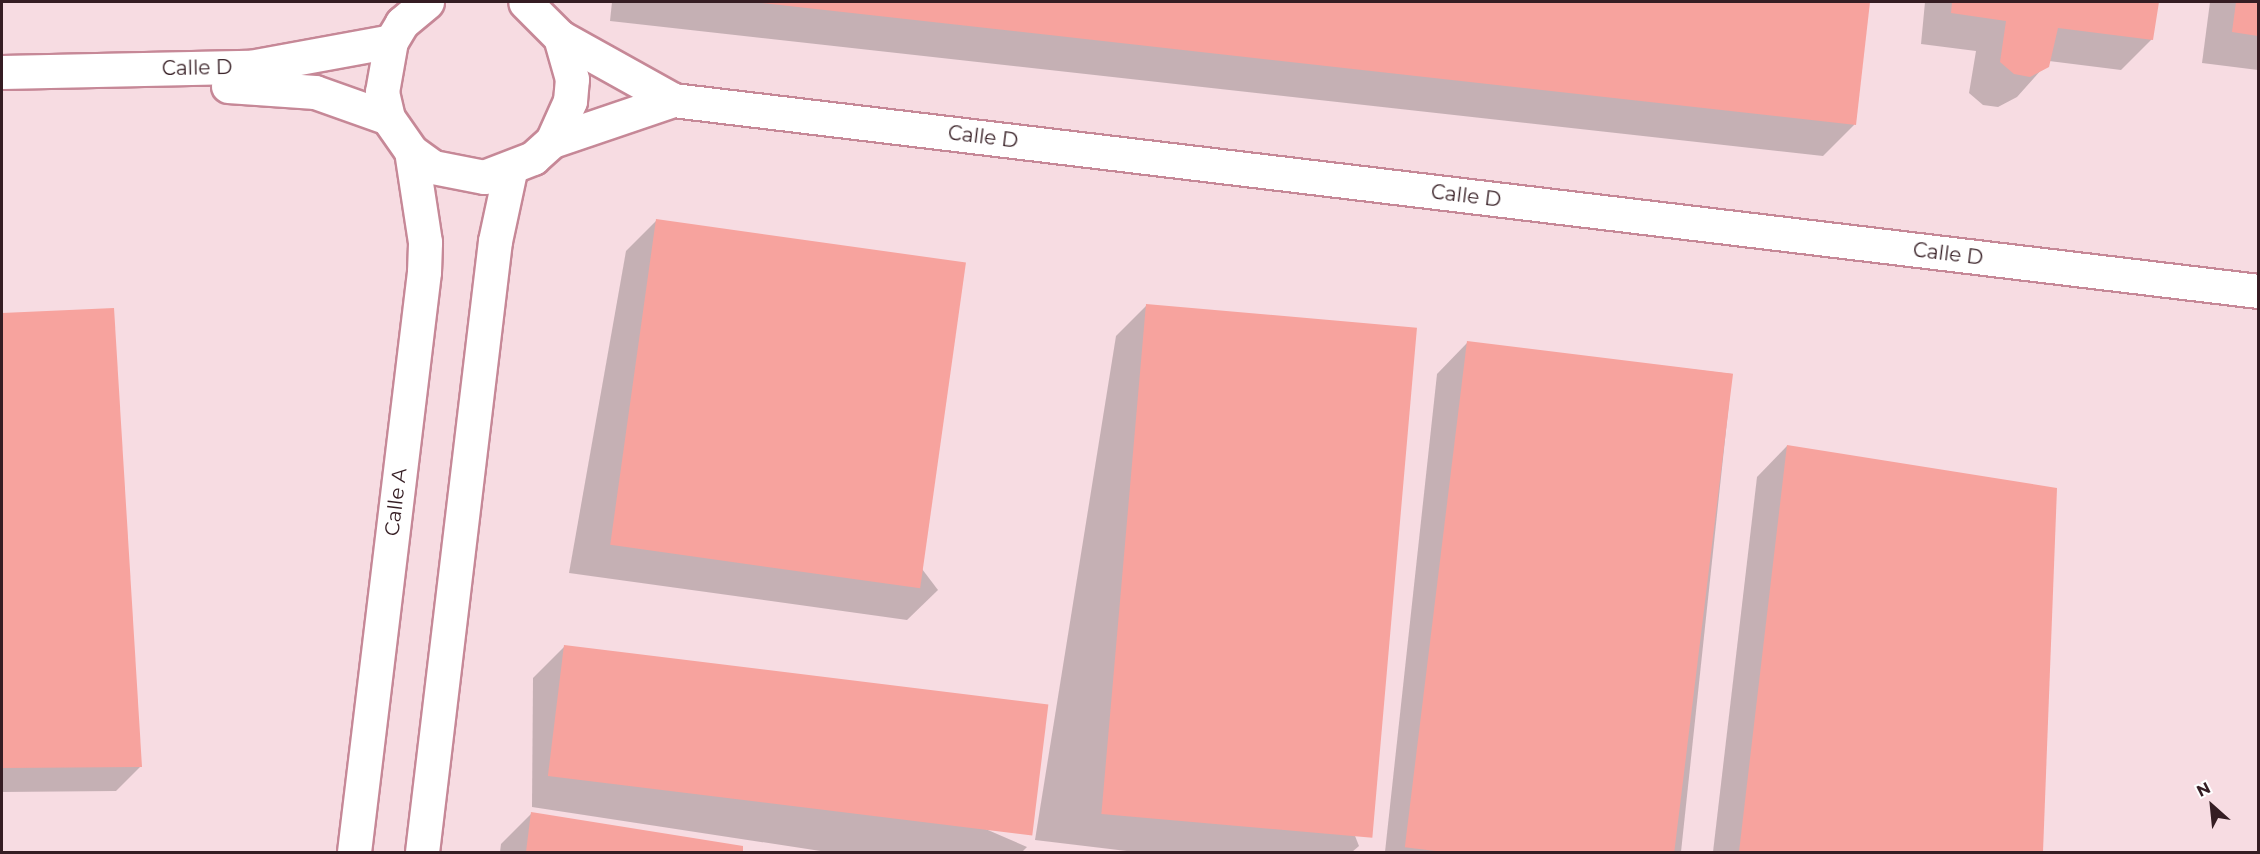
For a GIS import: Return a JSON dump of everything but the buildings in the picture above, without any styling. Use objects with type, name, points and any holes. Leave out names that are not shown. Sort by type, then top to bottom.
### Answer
[{"type":"street","points":[[427,2],[402,22],[391,41],[382,92],[388,118],[411,151],[457,175],[510,171],[552,141],[563,122],[572,79],[560,37],[532,4]]},
{"type":"street","name":"Calle D","points":[[560,37],[673,100],[2259,291]]},
{"type":"street","name":"Calle D","points":[[2,72],[250,67],[391,41]]},
{"type":"street","name":"Calle D","points":[[2,93],[260,85],[315,92],[388,118]]},
{"type":"street","name":"Calle D","points":[[552,141],[673,100]]},
{"type":"street","name":"Calle A","points":[[354,852],[424,272],[425,242],[411,151]]},
{"type":"street","points":[[422,852],[495,241],[510,171]]}]
